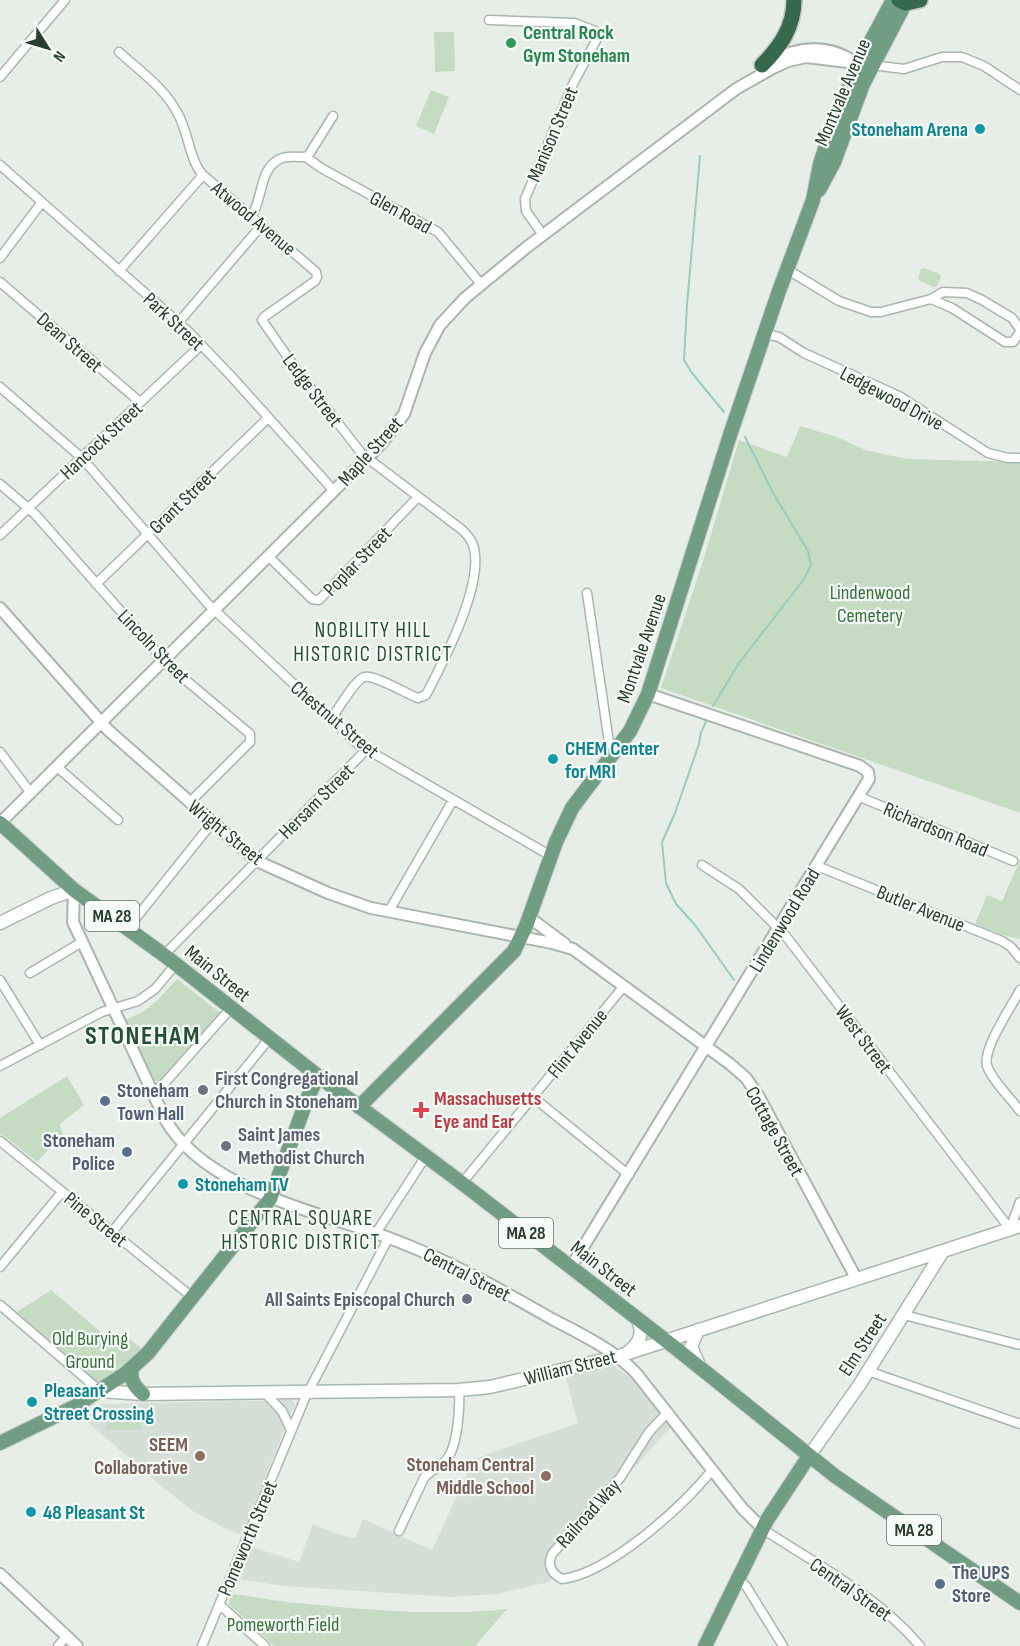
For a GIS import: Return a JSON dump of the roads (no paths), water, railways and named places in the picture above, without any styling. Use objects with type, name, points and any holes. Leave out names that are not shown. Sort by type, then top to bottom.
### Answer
[{"type":"highway","points":[[762,65],[780,46],[787,32],[792,19],[794,0]]},
{"type":"main road","name":"Montvale Avenue","points":[[359,1107],[503,963],[516,947],[530,918],[551,856],[575,803],[635,723],[648,694],[730,435],[813,200],[823,156],[835,119],[865,64],[905,1]]},
{"type":"main road","name":"Main Street","points":[[0,823],[74,890],[176,964],[269,1039],[571,1267],[808,1456],[1020,1603]]},
{"type":"main road","points":[[0,923],[51,898],[74,890]]},
{"type":"main road","points":[[0,1443],[21,1431],[62,1414],[100,1391],[132,1368],[156,1343],[270,1198],[318,1076]]},
{"type":"main road","name":"William Street","points":[[100,1391],[143,1394],[459,1390],[490,1387],[621,1355],[1015,1227]]},
{"type":"main road","name":"Elm Street","points":[[705,1646],[765,1525],[808,1456],[868,1371],[933,1265],[944,1251]]},
{"type":"main road","points":[[621,1355],[636,1345],[641,1336],[639,1320]]},
{"type":"main road","points":[[698,1330],[692,1347],[700,1368]]},
{"type":"main road","points":[[132,1368],[131,1377],[134,1385],[143,1394]]},
{"type":"street","points":[[0,77],[65,0]]},
{"type":"street","name":"Manison Street","points":[[489,20],[568,23],[600,33],[573,84],[525,199],[526,211],[543,235]]},
{"type":"street","name":"Maple Street","points":[[0,823],[367,459],[395,428],[404,414],[422,360],[435,333],[457,305],[543,235],[736,89],[762,65],[785,53],[807,49],[839,53],[865,64]]},
{"type":"street","points":[[120,52],[171,102],[181,118],[197,168],[203,175]]},
{"type":"street","name":"Maple Street","points":[[736,89],[775,67],[799,58],[814,57],[865,64]]},
{"type":"street","points":[[865,64],[904,69],[942,57],[965,58],[984,66],[1020,90]]},
{"type":"street","points":[[251,217],[271,164],[285,157],[306,157],[333,116]]},
{"type":"street","name":"Glen Road","points":[[306,157],[321,168],[438,232],[481,284]]},
{"type":"street","name":"Park Street","points":[[0,165],[178,322],[334,491]]},
{"type":"street","name":"Atwood Avenue","points":[[119,271],[203,175],[261,226],[314,268],[317,275],[315,281],[309,286],[263,319]]},
{"type":"street","points":[[0,258],[42,202]]},
{"type":"street","points":[[178,322],[261,226]]},
{"type":"street","points":[[788,270],[839,301],[871,312],[881,312],[931,299],[943,292],[967,293],[1001,311],[1016,322],[1020,331],[1013,342],[1005,342],[952,308],[931,299]]},
{"type":"street","name":"Dean Street","points":[[0,282],[140,402]]},
{"type":"street","name":"Ledge Street","points":[[263,319],[296,369],[367,459],[461,529],[472,544],[475,555],[473,581],[465,609],[425,696],[418,698],[373,678],[365,677],[357,682],[332,719]]},
{"type":"street","name":"Ledgewood Drive","points":[[765,334],[779,337],[804,353],[901,397],[988,453],[1008,458],[1020,458]]},
{"type":"street","name":"Hancock Street","points":[[0,535],[201,345]]},
{"type":"street","name":"Chestnut Street","points":[[0,387],[82,458],[214,609],[366,750],[551,856]]},
{"type":"street","name":"Grant Street","points":[[96,584],[267,418]]},
{"type":"street","name":"Lincoln Street","points":[[0,484],[29,508],[162,660],[249,732],[250,742],[189,803]]},
{"type":"street","name":"Poplar Street","points":[[268,556],[312,599],[319,600],[418,497]]},
{"type":"street","points":[[586,593],[611,756]]},
{"type":"street","name":"Wright Street","points":[[0,608],[100,722],[257,861],[328,893],[371,908],[522,937]]},
{"type":"street","name":"Lindenwood Road","points":[[571,1267],[869,779],[869,774],[864,768],[648,694]]},
{"type":"street","name":"Hersam Street","points":[[164,955],[366,750]]},
{"type":"street","points":[[0,752],[30,792]]},
{"type":"street","points":[[56,766],[118,820]]},
{"type":"street","name":"Richardson Road","points":[[860,797],[1013,861]]},
{"type":"street","points":[[389,911],[453,801]]},
{"type":"street","points":[[128,928],[212,823]]},
{"type":"street","name":"West Street","points":[[702,865],[739,889],[779,928],[1015,1227]]},
{"type":"street","name":"Butler Avenue","points":[[817,866],[1002,941],[1020,958]]},
{"type":"street","name":"Central Street","points":[[74,890],[73,920],[82,942],[152,1092],[169,1125],[183,1144],[214,1167],[270,1198],[389,1237],[422,1251],[471,1274],[621,1355],[747,1514],[871,1600],[898,1622],[920,1646]]},
{"type":"street","name":"Cottage Street","points":[[530,918],[740,1072],[753,1087],[856,1278]]},
{"type":"street","name":"Cottage Street","points":[[522,937],[573,949]]},
{"type":"street","points":[[30,973],[82,942]]},
{"type":"street","points":[[0,1066],[102,1012],[132,1004],[150,993],[176,964]]},
{"type":"street","points":[[0,980],[40,1045]]},
{"type":"street","name":"Flint Avenue","points":[[462,1183],[624,986]]},
{"type":"street","points":[[1020,990],[986,1059],[991,1073],[1020,1111]]},
{"type":"street","points":[[152,1092],[162,1086],[231,1008]]},
{"type":"street","points":[[112,1232],[269,1039]]},
{"type":"street","points":[[533,1097],[628,1175]]},
{"type":"street","name":"Pine Street","points":[[0,1141],[192,1297]]},
{"type":"street","points":[[376,1233],[426,1156]]},
{"type":"street","points":[[0,1267],[62,1192]]},
{"type":"street","points":[[1015,1227],[1020,1202]]},
{"type":"street","name":"Pomeworth Street","points":[[202,1646],[308,1392],[389,1237]]},
{"type":"street","points":[[0,1305],[100,1391]]},
{"type":"street","points":[[904,1315],[1020,1345]]},
{"type":"street","points":[[868,1371],[1020,1424]]},
{"type":"street","points":[[399,1531],[424,1478],[446,1461],[450,1454],[458,1417],[459,1390]]},
{"type":"street","points":[[264,1392],[282,1411],[291,1430]]},
{"type":"street","name":"Railroad Way","points":[[668,1412],[649,1432],[620,1478],[552,1554],[549,1564],[553,1572],[562,1579],[567,1579],[620,1553],[669,1515],[712,1470]]},
{"type":"street","points":[[0,1574],[77,1646]]},
{"type":"street","points":[[738,1579],[746,1586],[783,1646]]},
{"type":"street","points":[[220,1605],[265,1646]]},
{"type":"street","points":[[58,1646],[67,1636]]},
{"type":"waterway","points":[[700,156],[684,360],[724,412]]},
{"type":"waterway","points":[[713,706],[739,663],[804,579],[811,565],[808,551],[773,493],[745,437]]},
{"type":"waterway","points":[[707,720],[675,813],[662,842],[666,883],[676,904],[695,925],[734,980]]},
{"type":"place","name":"Central Rock Gym Stoneham","points":[[511,43]]},
{"type":"place","name":"Stoneham Arena","points":[[980,129]]},
{"type":"place","name":"CHEM Center for MRI","points":[[553,759]]},
{"type":"place","name":"First Congregational Church in Stoneham","points":[[203,1090]]},
{"type":"place","name":"Stoneham Town Hall","points":[[105,1101]]},
{"type":"place","name":"Massachusetts Eye and Ear","points":[[421,1110]]},
{"type":"place","name":"Saint James Methodist Church","points":[[226,1146]]},
{"type":"place","name":"Stoneham Police","points":[[127,1152]]},
{"type":"place","name":"Stoneham TV","points":[[183,1184]]},
{"type":"place","name":"All Saints Episcopal Church","points":[[467,1299]]},
{"type":"place","name":"Pleasant Street Crossing","points":[[32,1402]]},
{"type":"place","name":"SEEM Collaborative","points":[[200,1456]]},
{"type":"place","name":"Stoneham Central Middle School","points":[[546,1476]]},
{"type":"place","name":"48 Pleasant St","points":[[31,1512]]},
{"type":"place","name":"The UPS Store","points":[[940,1584]]},
{"type":"district","name":"NOBILITY HILL HISTORIC DISTRICT","points":[[373,642]]},
{"type":"district","name":"STONEHAM","points":[[143,1035]]},
{"type":"district","name":"CENTRAL SQUARE HISTORIC DISTRICT","points":[[301,1230]]},
{"type":"park label","name":"Lindenwood Cemetery","points":[[870,604]]},
{"type":"park label","name":"Old Burying Ground","points":[[90,1350]]},
{"type":"park label","name":"Pomeworth Field","points":[[283,1624]]}]
